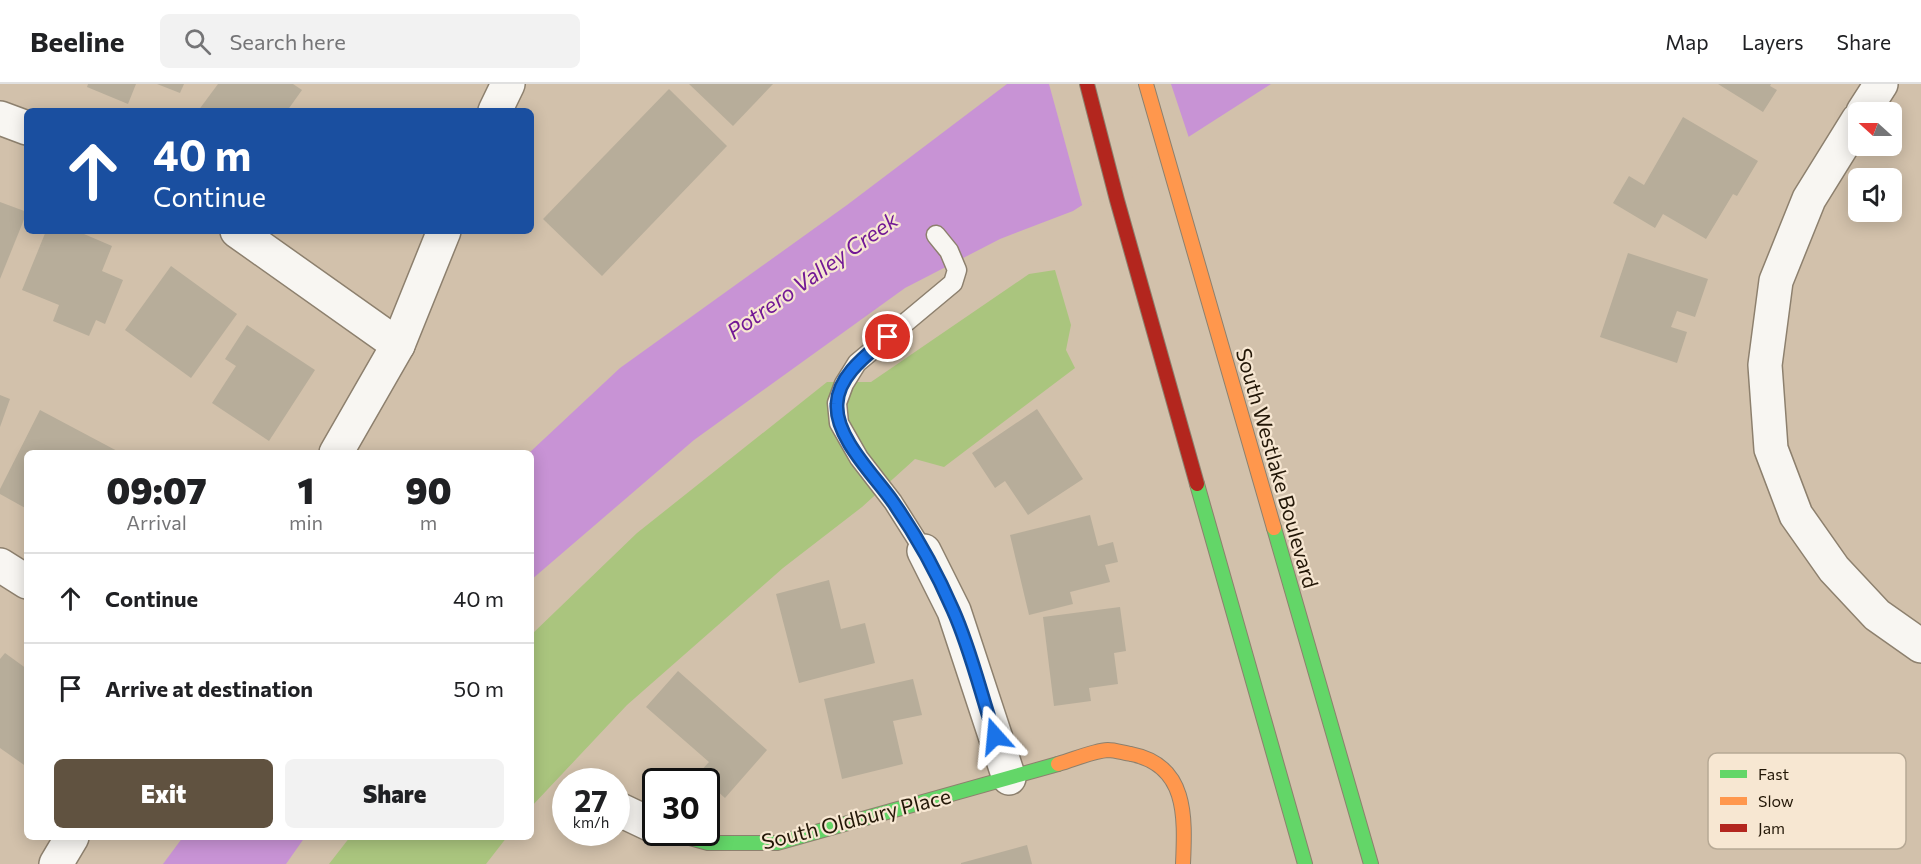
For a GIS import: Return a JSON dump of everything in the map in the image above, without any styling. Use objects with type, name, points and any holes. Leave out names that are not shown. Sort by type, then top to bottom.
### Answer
[{"type":"main road","points":[[1087,84],[1117,200],[1305,864]]},
{"type":"main road","name":"South Westlake Boulevard","points":[[1146,84],[1371,864]]},
{"type":"main road","name":"South Oldbury Place","points":[[720,845],[777,843],[1108,750],[1149,760],[1170,776],[1183,803],[1183,864]]},
{"type":"street","points":[[496,108],[508,84]]},
{"type":"street","points":[[1869,102],[1881,84]]},
{"type":"street","points":[[0,118],[24,127]]},
{"type":"street","points":[[1848,136],[1809,199],[1776,281],[1765,365],[1772,449],[1796,515],[1834,569],[1877,615],[1921,646]]},
{"type":"street","points":[[241,234],[398,345]]},
{"type":"street","points":[[338,450],[398,345],[443,234]]},
{"type":"street","points":[[924,551],[954,611],[1009,778]]},
{"type":"street","points":[[0,566],[24,580]]},
{"type":"street","points":[[56,864],[70,840]]},
{"type":"lane","points":[[924,551],[893,502],[859,458],[839,423],[837,403],[844,384],[856,363],[953,283],[957,270],[949,251],[936,235]]},
{"type":"green space","points":[[1055,270],[1071,325],[1066,350],[1075,368],[944,467],[915,459],[862,507],[783,568],[627,705],[568,768],[552,768],[552,785],[534,804],[534,632],[637,533],[827,382],[871,382],[1029,274]]},
{"type":"green space","points":[[348,840],[505,840],[486,864],[329,864]]},
{"type":"water","name":"Potrero Valley Creek","points":[[1007,84],[1271,84],[1073,211],[1000,239],[905,288],[694,440],[534,577],[532,450],[620,368],[847,205]]},
{"type":"water","points":[[181,840],[303,840],[286,864],[163,864]]},
{"type":"pier","points":[[1049,84],[1171,84],[1190,141],[1083,208]]},
{"type":"building","points":[[88,84],[136,84],[128,104],[87,87]]},
{"type":"building","points":[[157,84],[184,84],[180,93]]},
{"type":"building","points":[[218,84],[293,84],[302,90],[289,108],[200,108]]},
{"type":"building","points":[[689,84],[773,84],[733,126]]},
{"type":"building","points":[[1718,84],[1771,84],[1770,86],[1777,90],[1763,112]]},
{"type":"building","points":[[669,89],[727,146],[602,276],[543,219]]},
{"type":"building","points":[[1683,117],[1758,161],[1737,196],[1733,194],[1706,239],[1663,214],[1655,228],[1613,203],[1629,176],[1644,185]]},
{"type":"building","points":[[0,202],[24,211],[24,219],[0,279]]},
{"type":"building","points":[[45,234],[84,234],[112,246],[102,271],[123,280],[105,324],[96,320],[89,336],[53,321],[59,305],[22,290]]},
{"type":"building","points":[[1628,253],[1708,279],[1695,317],[1677,311],[1671,327],[1687,332],[1677,363],[1600,337]]},
{"type":"building","points":[[171,266],[237,314],[191,378],[125,330]]},
{"type":"building","points":[[247,325],[315,370],[269,441],[212,403],[236,366],[225,359]]},
{"type":"building","points":[[0,395],[10,399],[0,427]]},
{"type":"building","points":[[1037,409],[1083,479],[1028,515],[1005,481],[995,488],[972,453]]},
{"type":"building","points":[[40,410],[115,450],[24,450],[24,507],[0,494],[0,489]]},
{"type":"building","points":[[1090,515],[1098,546],[1113,542],[1118,562],[1105,565],[1110,582],[1070,592],[1073,604],[1029,615],[1010,535]]},
{"type":"building","points":[[829,580],[841,629],[865,623],[875,663],[799,683],[776,594]]},
{"type":"building","points":[[1120,607],[1126,651],[1114,653],[1118,684],[1089,688],[1091,701],[1054,706],[1043,617]]},
{"type":"building","points":[[5,653],[24,667],[24,765],[0,748],[0,659]]},
{"type":"building","points":[[678,671],[767,750],[725,798],[720,794],[720,768],[704,768],[709,762],[646,707]]},
{"type":"building","points":[[913,679],[922,715],[893,721],[903,764],[842,779],[824,699]]},
{"type":"building","points":[[1027,845],[1032,864],[961,864],[961,863]]},
{"type":"traffic: fast","points":[[1197,484],[1305,864]]},
{"type":"traffic: fast","points":[[1274,528],[1371,864]]},
{"type":"traffic: fast","points":[[720,843],[777,843],[1058,764]]},
{"type":"traffic: slow","points":[[1146,84],[1274,528]]},
{"type":"traffic: slow","points":[[1058,764],[1096,752],[1111,750],[1150,760],[1163,769],[1173,782],[1179,796],[1184,829],[1183,864]]},
{"type":"traffic: jam","points":[[1087,84],[1117,200],[1197,484]]},
{"type":"route","points":[[888,337],[856,363],[844,384],[837,403],[839,423],[859,458],[893,502],[924,551],[954,611],[995,736]]}]
